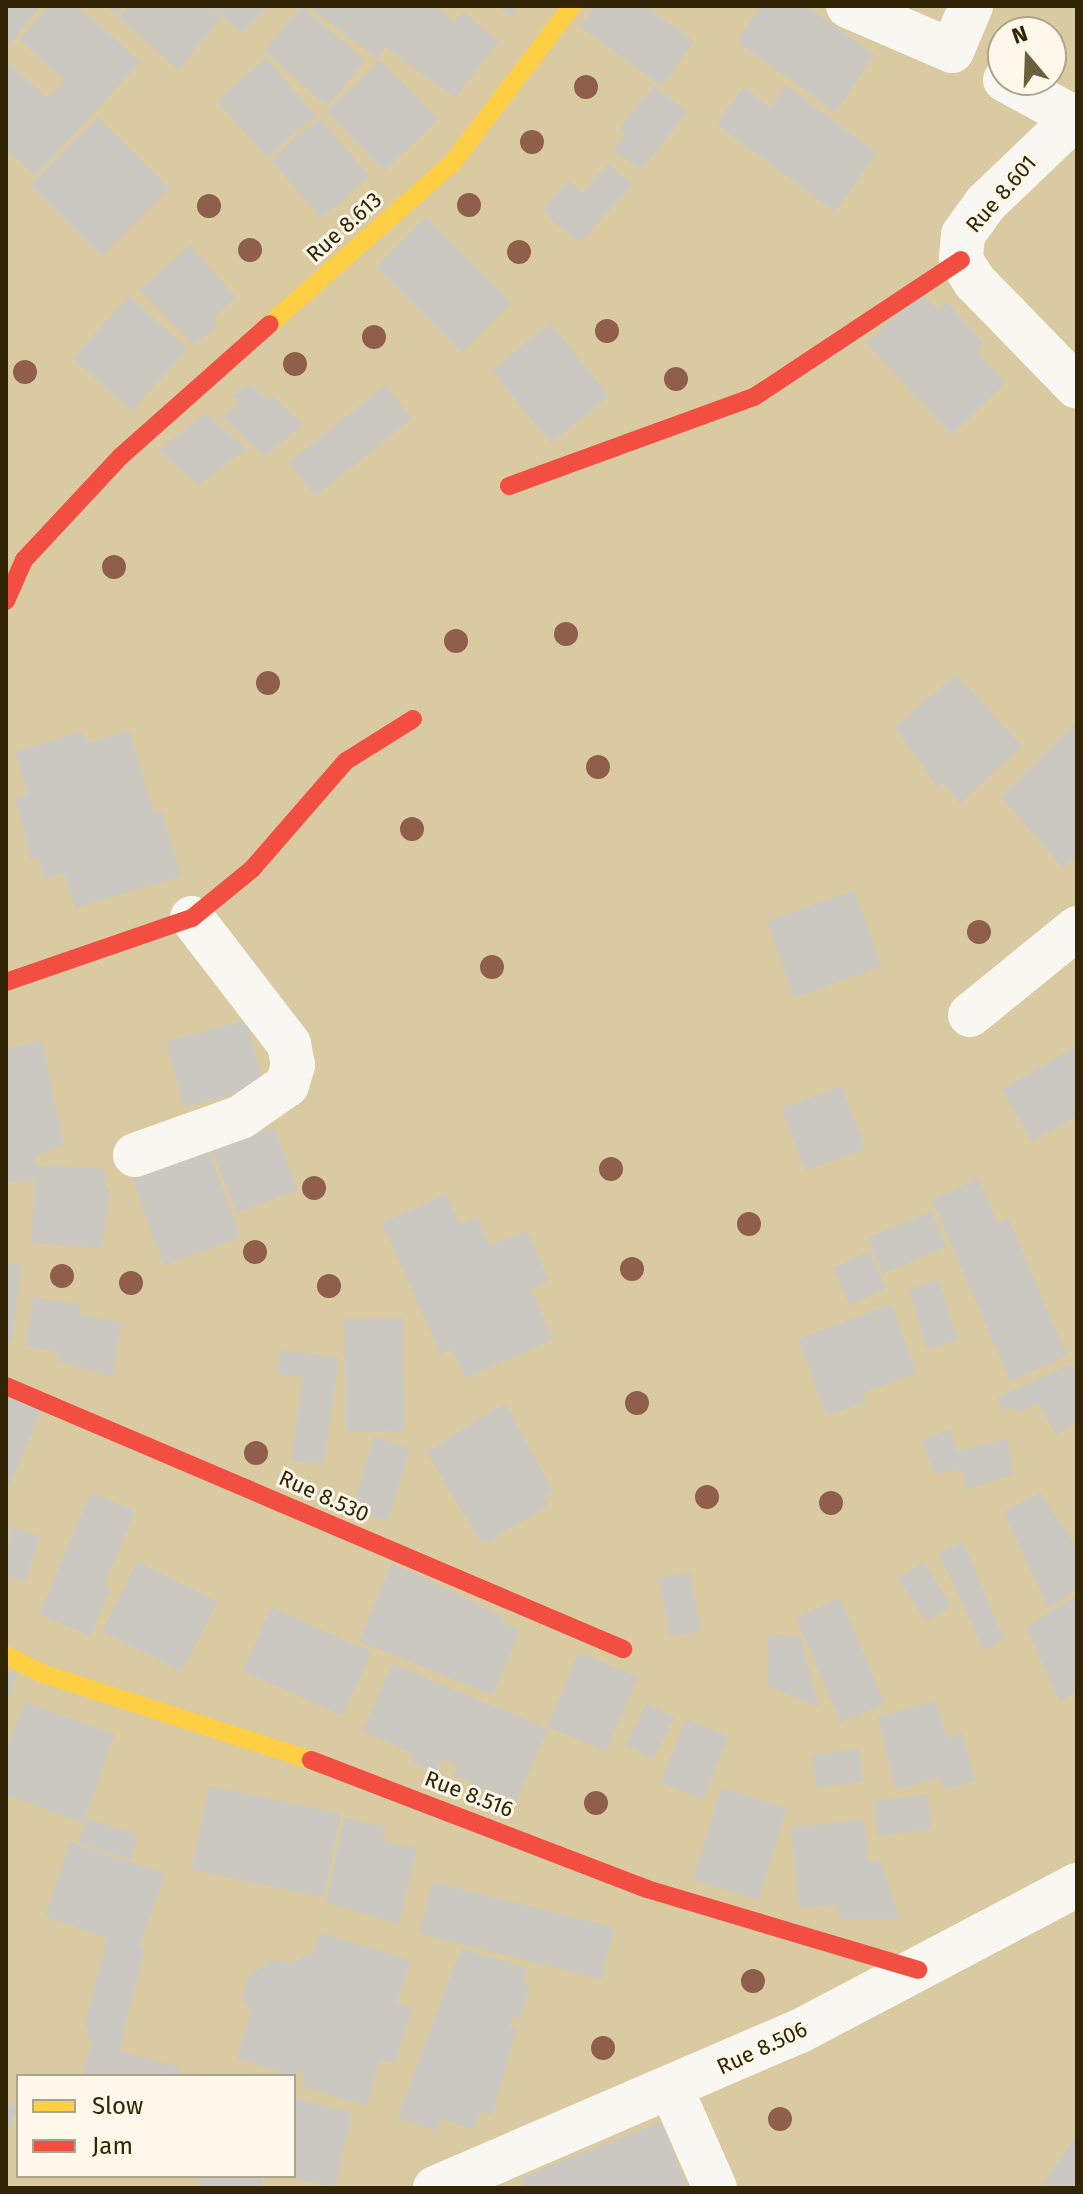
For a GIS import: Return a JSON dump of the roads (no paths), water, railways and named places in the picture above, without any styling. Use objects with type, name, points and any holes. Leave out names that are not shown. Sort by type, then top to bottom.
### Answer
[{"type":"street","name":"Rue 8.613","points":[[6,601],[24,560],[120,457],[453,162],[572,6]]},
{"type":"street","points":[[848,6],[952,51],[987,70]]},
{"type":"street","points":[[952,51],[971,6]]},
{"type":"street","points":[[1036,96],[1076,117]]},
{"type":"street","name":"Rue 8.601","points":[[1076,117],[986,203],[963,235],[961,260],[975,282],[1077,387]]},
{"type":"street","points":[[509,486],[754,397],[961,260]]},
{"type":"street","points":[[6,982],[192,918],[252,869],[346,761],[413,719]]},
{"type":"street","points":[[135,1155],[241,1117],[287,1085],[293,1065],[289,1044],[192,918]]},
{"type":"street","points":[[970,1015],[1077,928]]},
{"type":"street","name":"Rue 8.530","points":[[6,1386],[623,1649]]},
{"type":"street","name":"Rue 8.516","points":[[6,1655],[41,1673],[348,1772],[647,1889],[918,1970]]},
{"type":"street","name":"Rue 8.506","points":[[435,2188],[672,2090],[918,1970],[1077,1885]]},
{"type":"street","points":[[672,2090],[715,2188]]}]
